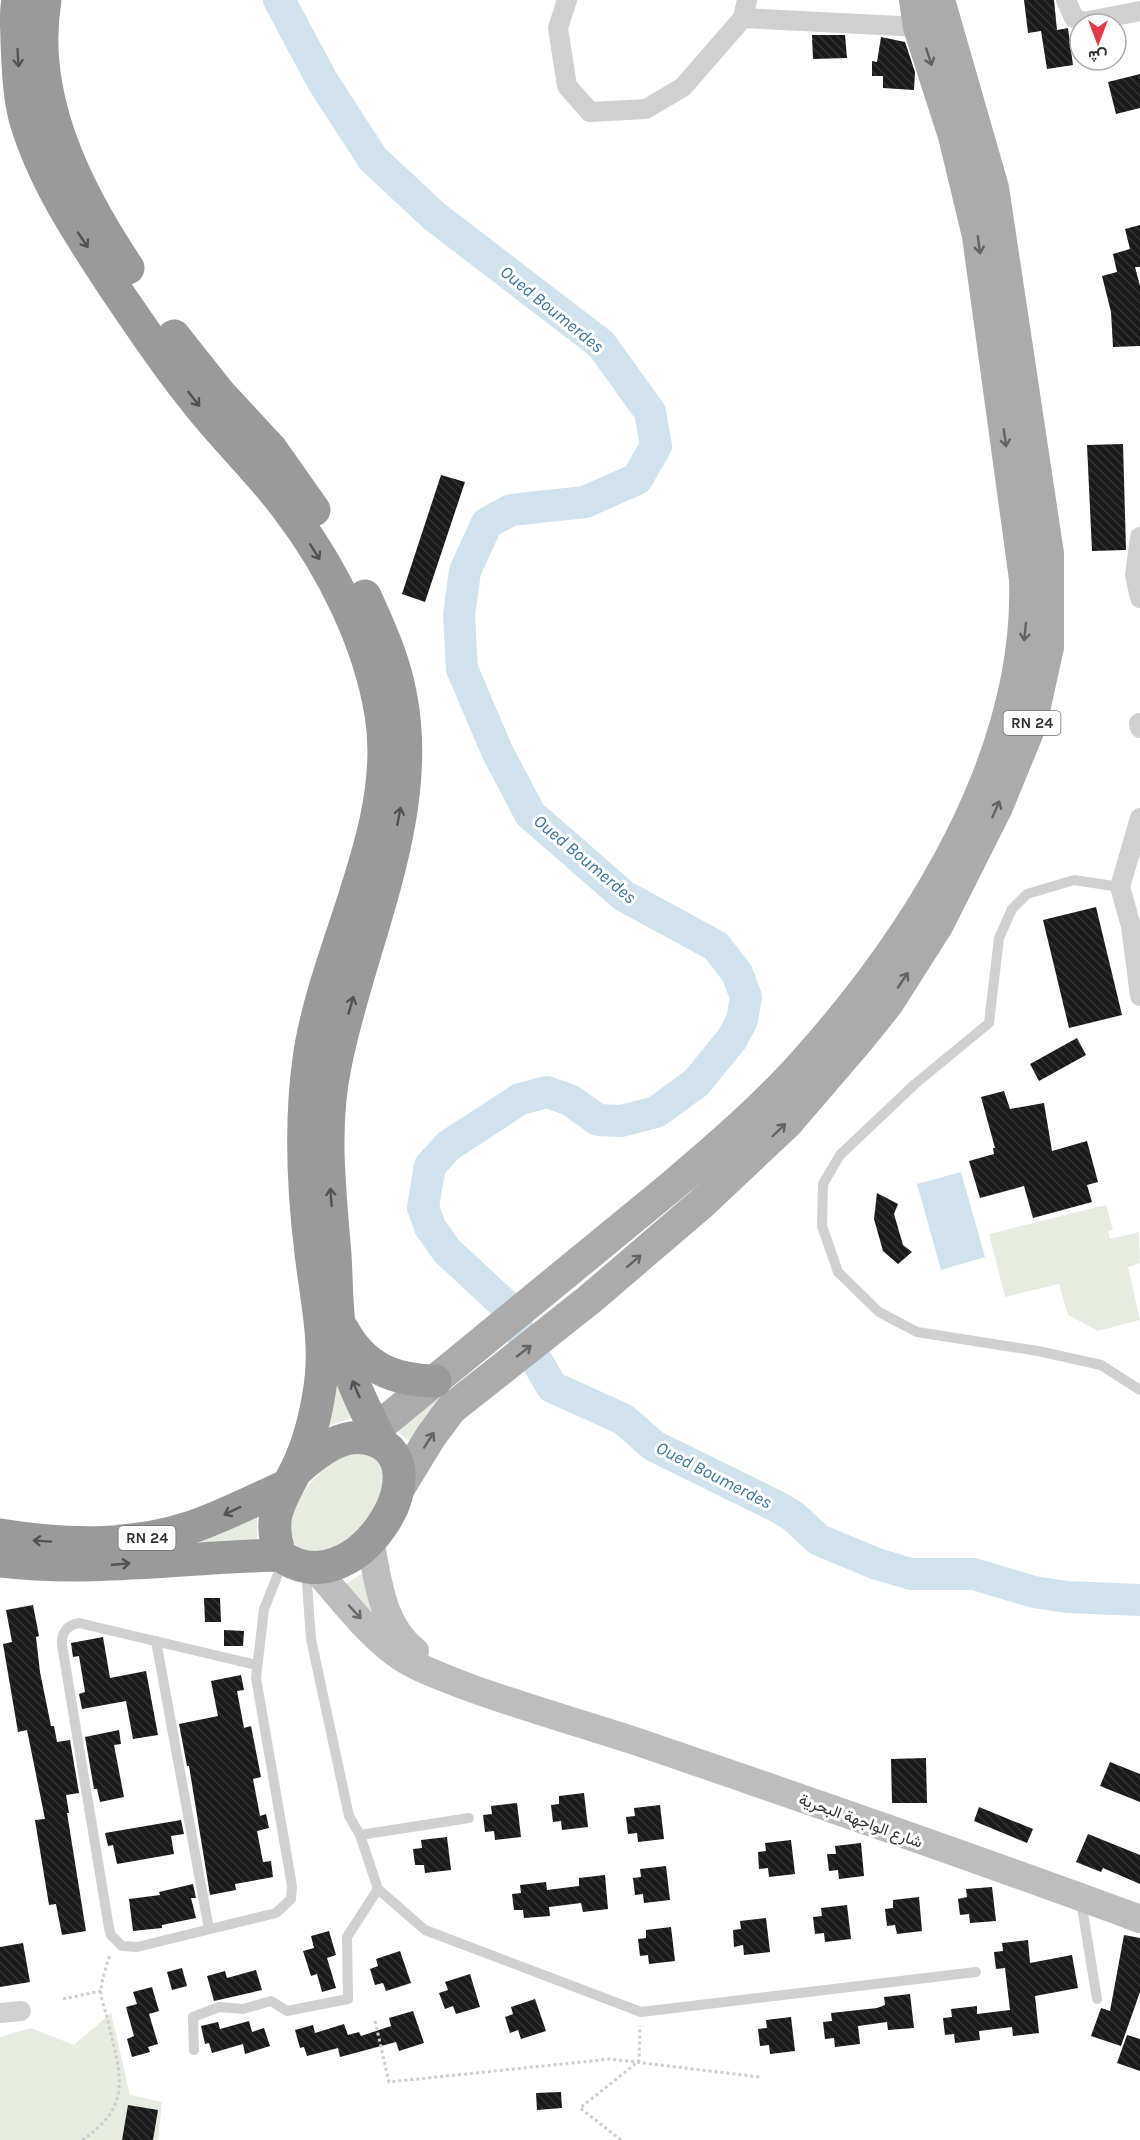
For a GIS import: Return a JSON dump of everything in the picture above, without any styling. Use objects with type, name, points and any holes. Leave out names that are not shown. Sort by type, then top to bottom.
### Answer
[{"type":"highway","points":[[18,0],[18,65],[24,115],[43,165],[75,228],[155,347],[195,401],[288,509],[319,557],[347,606],[371,672],[382,715],[384,748],[382,789],[372,835],[309,1055],[304,1115],[304,1189],[322,1349],[321,1382],[316,1410],[273,1525],[296,1563],[342,1561],[360,1550],[370,1540],[392,1510],[398,1490],[400,1467],[392,1450],[374,1436],[350,1374],[339,1322],[328,1149],[329,1102],[335,1065],[401,810],[406,735],[401,698],[390,654],[354,572],[270,449],[220,394],[164,323],[109,240],[74,174],[52,116],[45,83],[42,47],[45,0]]},
{"type":"highway","points":[[339,1322],[351,1344],[367,1361],[381,1370],[410,1381],[435,1381]]},
{"type":"highway","points":[[291,1478],[325,1447],[339,1441],[374,1436]]},
{"type":"highway","name":"RN 24","points":[[0,1535],[78,1543],[120,1542],[154,1537],[192,1527],[291,1478]]},
{"type":"highway","name":"RN 24","points":[[0,1561],[103,1566],[214,1557],[296,1563]]},
{"type":"main road","name":"RN 24","points":[[398,1490],[441,1421],[478,1388],[590,1299],[701,1204],[787,1123],[888,1003],[937,926],[979,847],[1016,762],[1042,686],[1048,647],[1048,554],[993,188],[939,0]]},
{"type":"main road","name":"RN 24","points":[[374,1436],[435,1381],[722,1143],[806,1060],[859,998],[907,929],[953,851],[983,788],[1014,696],[1026,619],[1025,579],[978,236],[957,146],[917,13]]},
{"type":"main road","name":"شارع الواجهة البحرية","points":[[370,1540],[387,1614],[407,1645],[439,1665],[533,1698],[562,1710],[581,1723]]},
{"type":"main road","name":"شارع الواجهة البحرية","points":[[296,1563],[385,1644],[402,1657],[439,1676],[527,1709],[581,1723],[1140,1918]]},
{"type":"street","points":[[567,0],[558,28],[567,86],[590,112],[646,109],[683,87],[745,9],[917,13]]},
{"type":"street","points":[[1066,0],[1074,18],[1084,22],[1140,11]]},
{"type":"street","points":[[1140,537],[1136,575],[1140,598]]},
{"type":"street","points":[[1140,818],[1120,887],[1131,926],[1140,996]]},
{"type":"street","points":[[0,2013],[21,2011]]},
{"type":"lane","points":[[1120,887],[1074,880],[1027,894],[1012,909],[999,938],[989,1023],[915,1084],[840,1155],[823,1184],[822,1226],[838,1272],[879,1312],[917,1332],[1038,1351],[1101,1365],[1140,1390]]},
{"type":"lane","points":[[256,1665],[79,1623],[67,1628],[61,1638],[109,1928],[115,1941],[122,1946],[136,1947],[276,1913],[287,1905],[293,1892],[256,1665],[264,1609],[296,1563]]},
{"type":"lane","points":[[296,1563],[349,1816],[360,1835],[378,1889],[425,1930],[640,2012],[976,1972]]},
{"type":"lane","points":[[156,1641],[209,1929]]},
{"type":"lane","points":[[360,1835],[469,1818]]},
{"type":"lane","points":[[194,2050],[193,2018],[219,2007],[243,2009],[271,2001],[287,2011],[348,1999],[347,1937],[378,1889]]},
{"type":"lane","points":[[1080,1896],[1097,1999]]},
{"type":"path","points":[[82,2140],[101,2128],[113,2112],[119,2094],[119,2071],[101,1991],[111,1948],[115,1941]]},
{"type":"path","points":[[63,1999],[101,1991]]},
{"type":"path","points":[[639,2061],[640,2012]]},
{"type":"path","points":[[375,2021],[389,2082],[610,2059],[760,2077]]},
{"type":"path","points":[[621,2140],[580,2108],[639,2061]]},
{"type":"shaded area","points":[[1106,1205],[1113,1230],[1108,1231],[1110,1239],[1139,1232],[1140,1263],[1128,1267],[1140,1320],[1098,1331],[1068,1315],[1059,1284],[1005,1297],[989,1234]]},
{"type":"shaded area","points":[[335,1361],[356,1417],[324,1427]]},
{"type":"shaded area","points":[[460,1384],[413,1444],[391,1427]]},
{"type":"shaded area","points":[[350,1451],[366,1451],[383,1466],[382,1488],[378,1505],[356,1532],[336,1547],[317,1557],[289,1541],[291,1516],[302,1494],[316,1477]]},
{"type":"shaded area","points":[[257,1510],[257,1545],[234,1542],[191,1542]]},
{"type":"shaded area","points":[[364,1572],[393,1643],[342,1587]]},
{"type":"shaded area","points":[[111,2013],[130,2095],[162,2102],[158,2140],[0,2140],[0,2037],[31,2028],[74,2045]]},
{"type":"water","points":[[961,1172],[985,1257],[941,1270],[917,1184]]},
{"type":"building","points":[[1024,0],[1054,0],[1057,30],[1068,28],[1068,66],[1047,69],[1041,31],[1028,33]]},
{"type":"building","points":[[812,35],[845,35],[847,58],[813,59]]},
{"type":"building","points":[[881,37],[905,42],[915,72],[914,90],[883,88],[883,76],[872,76],[872,61],[877,62]]},
{"type":"building","points":[[1140,74],[1140,108],[1116,114],[1108,82]]},
{"type":"building","points":[[1140,225],[1140,267],[1135,267],[1140,286],[1140,346],[1113,347],[1111,312],[1102,276],[1117,272],[1113,254],[1130,249],[1125,229]]},
{"type":"building","points":[[1123,444],[1126,550],[1092,551],[1087,445]]},
{"type":"building","points":[[441,475],[465,482],[425,602],[402,594]]},
{"type":"building","points":[[1096,907],[1122,1015],[1069,1028],[1043,920]]},
{"type":"building","points":[[1077,1038],[1086,1055],[1039,1081],[1030,1064]]},
{"type":"building","points":[[1004,1091],[1010,1109],[1044,1103],[1052,1151],[1087,1141],[1098,1182],[1087,1185],[1092,1202],[1033,1218],[1024,1186],[980,1198],[969,1161],[994,1154],[993,1148],[995,1148],[981,1097]]},
{"type":"building","points":[[877,1193],[898,1204],[894,1214],[903,1245],[912,1252],[898,1264],[883,1251],[874,1219]]},
{"type":"building","points":[[204,1598],[220,1598],[221,1622],[205,1622]]},
{"type":"building","points":[[33,1605],[39,1636],[36,1637],[40,1672],[51,1726],[54,1726],[57,1742],[70,1740],[79,1793],[66,1795],[86,1931],[62,1935],[56,1904],[49,1905],[35,1820],[45,1819],[27,1730],[18,1732],[3,1644],[12,1642],[6,1610]]},
{"type":"building","points":[[224,1630],[244,1631],[243,1646],[224,1646]]},
{"type":"building","points":[[103,1637],[110,1678],[146,1671],[158,1735],[133,1739],[126,1701],[82,1709],[79,1694],[85,1692],[79,1656],[73,1657],[71,1643]]},
{"type":"building","points":[[241,1675],[244,1690],[237,1691],[244,1728],[251,1726],[261,1777],[253,1779],[260,1816],[266,1814],[269,1828],[257,1831],[263,1862],[271,1861],[273,1877],[235,1884],[236,1890],[210,1895],[189,1766],[187,1766],[179,1724],[218,1716],[211,1681]]},
{"type":"building","points":[[119,1730],[121,1744],[114,1745],[124,1797],[100,1802],[97,1789],[94,1789],[85,1737]]},
{"type":"building","points":[[926,1758],[927,1803],[892,1803],[891,1759]]},
{"type":"building","points":[[1110,1762],[1140,1774],[1140,1802],[1100,1786]]},
{"type":"building","points":[[584,1793],[588,1827],[562,1830],[561,1821],[553,1822],[551,1805],[559,1804],[559,1796]]},
{"type":"building","points":[[517,1803],[521,1837],[495,1840],[494,1831],[485,1832],[483,1815],[492,1814],[491,1806]]},
{"type":"building","points":[[660,1805],[664,1839],[638,1842],[637,1833],[628,1834],[626,1817],[635,1816],[634,1808]]},
{"type":"building","points":[[979,1807],[1033,1829],[1027,1843],[974,1821]]},
{"type":"building","points":[[181,1820],[184,1834],[171,1836],[174,1854],[117,1864],[113,1845],[108,1846],[105,1833]]},
{"type":"building","points":[[1088,1834],[1140,1855],[1140,1884],[1103,1868],[1101,1872],[1076,1862]]},
{"type":"building","points":[[447,1837],[451,1870],[425,1873],[424,1865],[415,1865],[413,1849],[422,1848],[421,1840]]},
{"type":"building","points":[[791,1840],[795,1874],[769,1877],[768,1868],[759,1869],[758,1852],[766,1851],[765,1843]]},
{"type":"building","points":[[861,1843],[864,1876],[839,1879],[838,1870],[829,1871],[827,1854],[836,1854],[835,1846]]},
{"type":"building","points":[[666,1866],[670,1900],[644,1903],[643,1894],[635,1895],[633,1878],[641,1877],[640,1869]]},
{"type":"building","points":[[605,1875],[608,1909],[583,1912],[581,1903],[549,1907],[550,1916],[524,1918],[523,1910],[514,1910],[512,1894],[521,1893],[520,1885],[546,1882],[547,1890],[579,1886],[579,1878]]},
{"type":"building","points":[[193,1884],[196,1898],[191,1898],[196,1918],[162,1925],[162,1928],[133,1931],[129,1899],[160,1895],[159,1892]]},
{"type":"building","points":[[992,1887],[996,1921],[970,1923],[969,1914],[960,1915],[958,1899],[967,1897],[966,1889]]},
{"type":"building","points":[[919,1897],[922,1931],[897,1934],[895,1925],[887,1926],[885,1909],[893,1908],[893,1900]]},
{"type":"building","points":[[847,1905],[851,1939],[825,1942],[824,1933],[815,1934],[813,1917],[822,1916],[821,1908]]},
{"type":"building","points":[[766,1918],[770,1952],[744,1955],[743,1945],[734,1947],[733,1930],[741,1929],[740,1921]]},
{"type":"building","points":[[671,1927],[675,1961],[649,1964],[648,1955],[640,1956],[638,1939],[646,1938],[646,1930]]},
{"type":"building","points":[[329,1931],[336,1955],[327,1958],[336,1988],[322,1992],[317,1974],[311,1976],[303,1951],[314,1948],[311,1936]]},
{"type":"building","points":[[1124,1935],[1140,1938],[1140,1992],[1121,2046],[1091,2036],[1101,2008],[1110,2011]]},
{"type":"building","points":[[1028,1940],[1030,1963],[1072,1955],[1078,1988],[1035,1996],[1039,2033],[1013,2036],[1012,2027],[979,2031],[980,2040],[955,2043],[954,2034],[945,2035],[943,2018],[952,2017],[951,2009],[977,2006],[977,2014],[1010,2010],[1005,1968],[996,1969],[994,1952],[1003,1951],[1002,1943]]},
{"type":"building","points":[[23,1943],[30,1982],[0,1987],[0,1947]]},
{"type":"building","points":[[400,1951],[411,1983],[386,1991],[383,1983],[375,1985],[370,1969],[378,1966],[376,1959]]},
{"type":"building","points":[[182,1968],[187,1986],[172,1990],[167,1972]]},
{"type":"building","points":[[256,1970],[262,1990],[214,2001],[207,1976],[225,1971],[227,1978]]},
{"type":"building","points":[[470,1974],[480,2007],[456,2014],[453,2006],[445,2009],[439,1993],[448,1990],[445,1982]]},
{"type":"building","points":[[152,1987],[159,2011],[149,2014],[158,2044],[148,2047],[150,2052],[132,2057],[127,2039],[134,2036],[126,2007],[137,2004],[133,1992]]},
{"type":"building","points":[[910,1994],[914,2028],[888,2030],[887,2022],[858,2026],[860,2044],[835,2047],[834,2038],[825,2039],[823,2022],[832,2021],[831,2013],[877,2008],[885,2005],[884,1997]]},
{"type":"building","points":[[535,1999],[546,2031],[521,2039],[518,2030],[510,2033],[505,2017],[513,2014],[511,2007]]},
{"type":"building","points":[[413,2011],[424,2043],[399,2051],[396,2042],[340,2057],[338,2048],[307,2056],[304,2047],[300,2048],[295,2030],[313,2025],[315,2033],[344,2024],[348,2035],[359,2032],[361,2036],[391,2026],[389,2018]]},
{"type":"building","points":[[791,2017],[795,2051],[770,2054],[769,2045],[760,2046],[758,2029],[767,2028],[766,2020]]},
{"type":"building","points":[[249,2021],[252,2032],[264,2028],[270,2046],[245,2054],[243,2044],[212,2053],[209,2043],[205,2044],[201,2026],[218,2022],[220,2029]]},
{"type":"building","points":[[1127,2035],[1140,2039],[1140,2071],[1117,2063]]},
{"type":"building","points":[[561,2092],[562,2108],[537,2110],[536,2093]]},
{"type":"building","points":[[128,2105],[158,2110],[153,2140],[122,2140]]},
{"type":"waterway","name":"Oued Boumerdes","points":[[279,0],[323,82],[373,159],[434,216],[601,344],[650,412],[656,446],[637,479],[585,502],[511,510],[487,523],[465,571],[459,615],[462,669],[497,751],[530,814],[624,896],[716,946],[737,973],[746,997],[742,1020],[732,1039],[696,1083],[656,1112],[621,1121],[598,1120],[570,1100],[547,1092],[520,1099],[448,1146],[430,1166],[423,1207],[430,1227],[447,1251],[503,1303],[552,1387],[623,1419],[654,1446],[776,1506],[793,1516],[819,1540],[877,1564],[911,1574],[974,1574],[1034,1592],[1067,1597],[1140,1600]]}]
